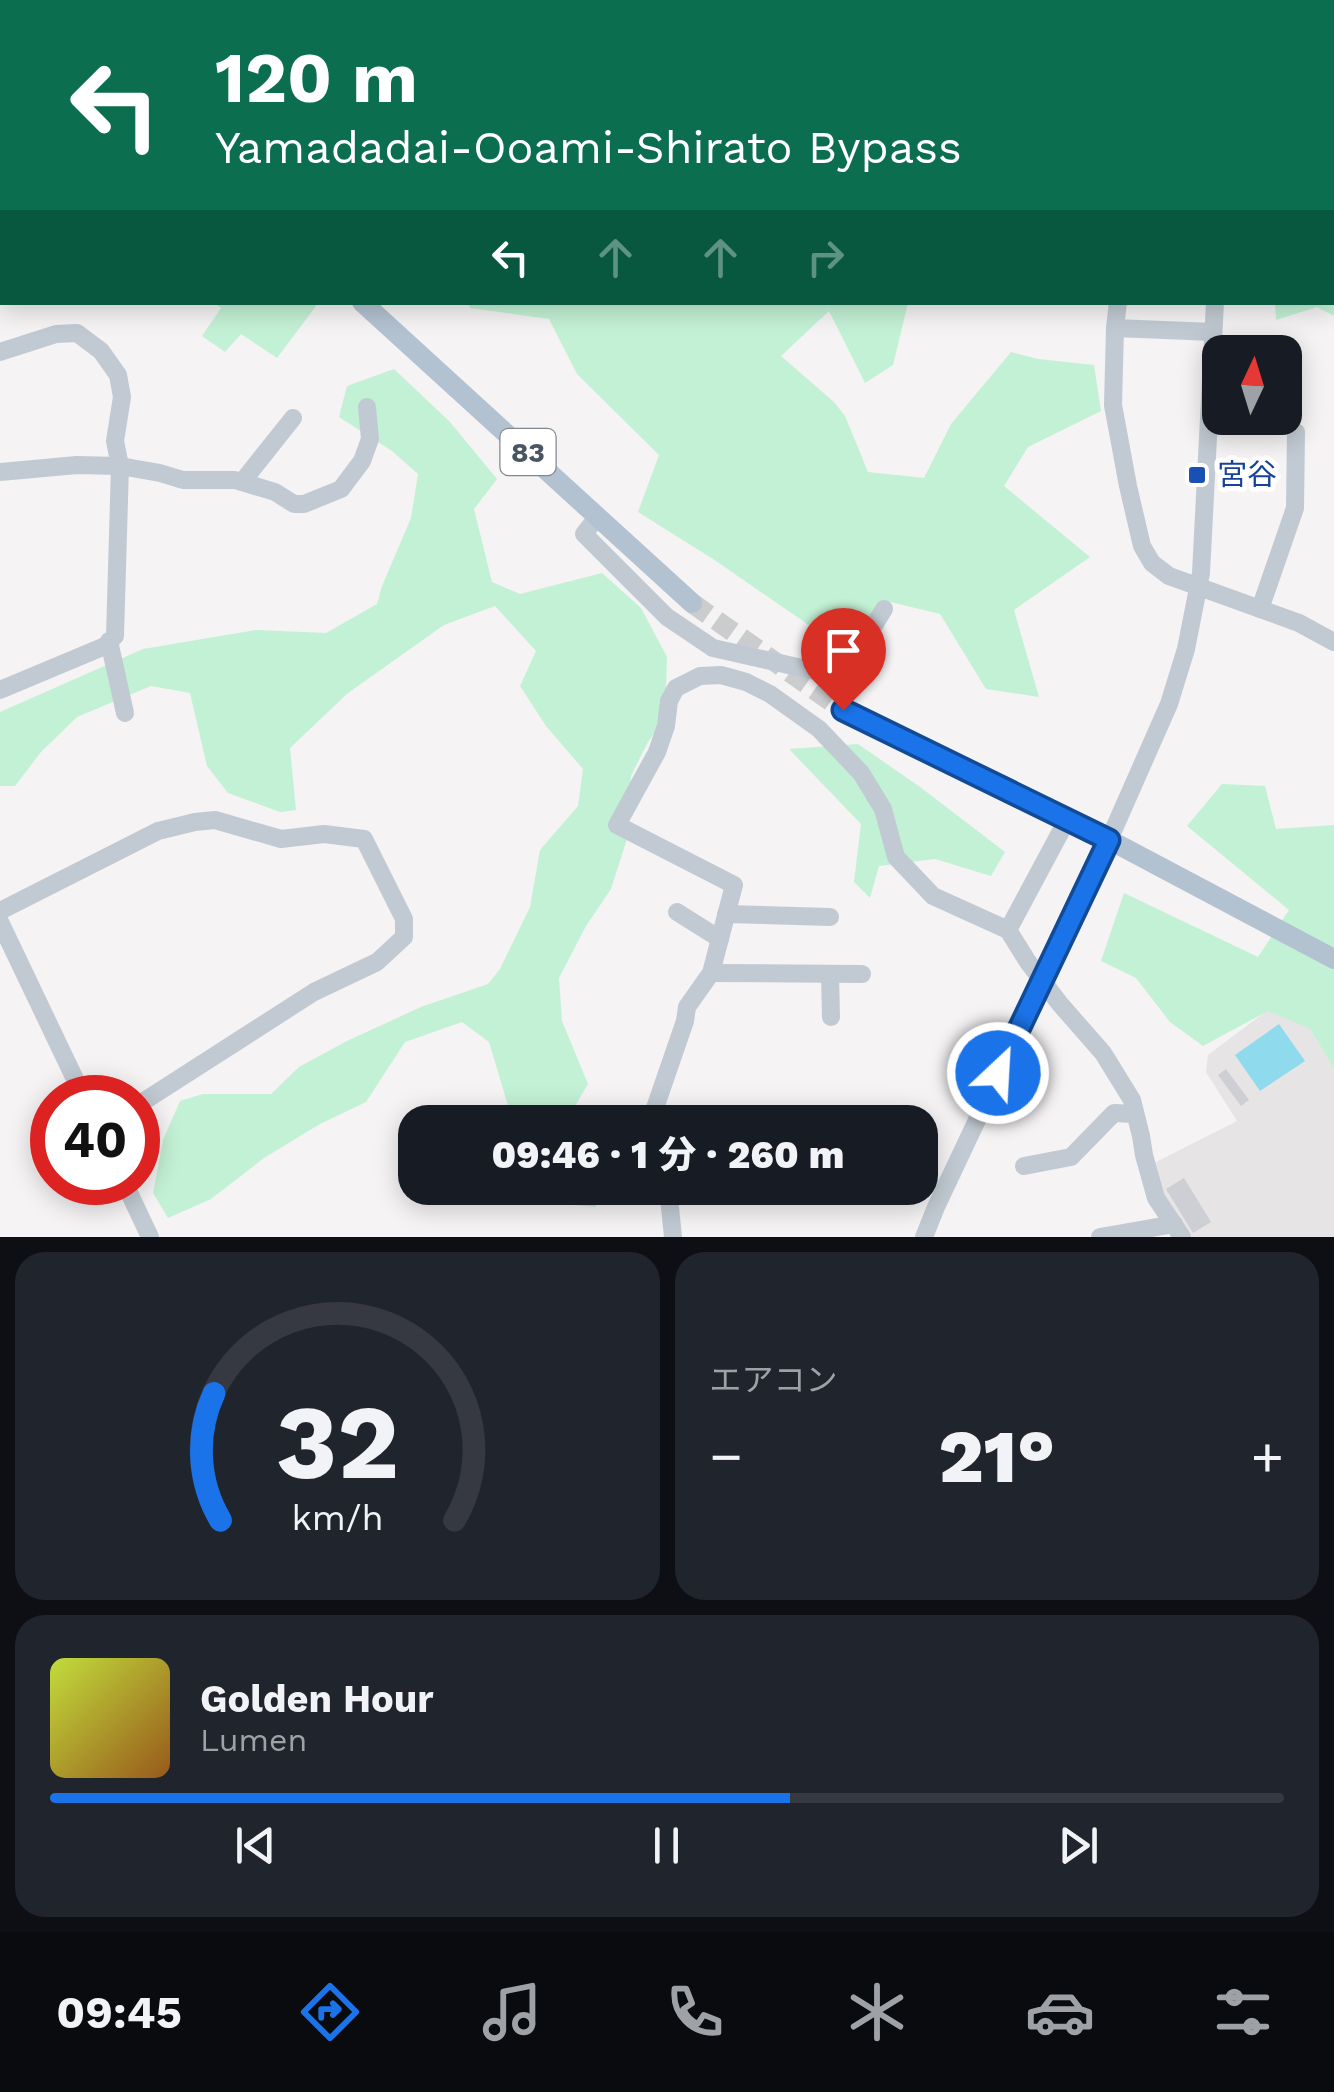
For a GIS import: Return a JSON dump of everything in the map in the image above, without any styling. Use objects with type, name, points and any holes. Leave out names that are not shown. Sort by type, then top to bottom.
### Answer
[{"type":"main road","name":"83","points":[[365,305],[692,602]]},
{"type":"main road","points":[[843,710],[1068,818],[1334,959]]},
{"type":"street","points":[[1118,305],[1113,405],[1142,546],[1152,563],[1169,576],[1300,623],[1334,642]]},
{"type":"street","points":[[924,1237],[1169,704],[1199,586],[1214,305]]},
{"type":"street","points":[[1115,328],[1213,332]]},
{"type":"street","points":[[0,352],[56,334],[77,333],[101,350],[118,375],[122,397],[114,440],[120,466],[115,636],[104,646],[0,690]]},
{"type":"street","points":[[0,472],[120,466],[183,480],[236,480],[274,492],[294,504],[304,504],[341,489],[362,461],[370,439],[367,408]]},
{"type":"street","points":[[242,482],[293,418]]},
{"type":"street","points":[[1260,609],[1295,508],[1296,435]]},
{"type":"street","points":[[598,516],[584,534],[667,617],[713,648],[837,676],[847,671],[884,609]]},
{"type":"street","points":[[110,642],[125,713]]},
{"type":"street","points":[[656,1105],[686,1021],[687,1007],[711,973],[734,885],[618,826],[657,752],[676,688],[700,676],[721,676],[770,694],[819,729],[861,774],[883,809],[896,857],[933,896],[1008,930],[1060,1004],[1103,1052],[1132,1100],[1156,1198],[1178,1230],[1100,1237]]},
{"type":"street","points":[[1008,930],[1068,818]]},
{"type":"street","points":[[0,911],[158,832],[195,822],[215,820],[282,839],[324,834],[364,840],[404,919],[404,938],[377,962],[314,992],[160,1091]]},
{"type":"street","points":[[677,912],[720,939]]},
{"type":"street","points":[[726,914],[830,918]]},
{"type":"street","points":[[0,922],[73,1075]]},
{"type":"street","points":[[711,973],[862,974]]},
{"type":"street","points":[[830,974],[831,1016]]},
{"type":"street","points":[[1024,1166],[1071,1156],[1114,1113],[1136,1114]]},
{"type":"street","points":[[135,1205],[150,1237]]},
{"type":"street","points":[[670,1205],[673,1237]]},
{"type":"shaded area","points":[[1268,1010],[1310,1029],[1334,1069],[1334,1237],[1191,1237],[1163,1194],[1156,1162],[1237,1121],[1206,1072],[1208,1055]]},
{"type":"green space","points":[[217,305],[316,306],[277,358],[241,334],[225,352],[202,336],[221,308]]},
{"type":"green space","points":[[469,305],[908,305],[893,365],[865,383],[829,311],[781,356],[845,416],[868,472],[924,478],[951,424],[1011,352],[1094,365],[1101,411],[1028,447],[1004,486],[1090,557],[1014,610],[1039,697],[986,689],[940,614],[882,600],[848,652],[638,512],[659,455],[577,374],[549,319]]},
{"type":"green space","points":[[1275,305],[1334,305],[1334,316],[1317,307],[1276,320]]},
{"type":"green space","points":[[394,369],[450,422],[497,479],[474,509],[492,582],[520,594],[602,573],[641,608],[667,657],[665,718],[631,776],[627,839],[611,889],[559,978],[562,1021],[588,1084],[576,1105],[508,1105],[489,1042],[462,1022],[405,1042],[366,1102],[264,1158],[211,1199],[168,1218],[160,1205],[160,1156],[180,1101],[203,1094],[271,1094],[299,1067],[347,1041],[421,1007],[488,984],[500,969],[530,907],[540,850],[578,806],[583,769],[546,726],[520,686],[536,651],[495,606],[444,625],[348,693],[290,748],[296,810],[280,812],[228,793],[207,766],[190,693],[151,686],[77,717],[41,752],[15,786],[0,786],[0,712],[143,649],[256,630],[326,633],[377,604],[411,518],[418,474],[392,451],[339,417],[347,386]]},
{"type":"green space","points":[[858,744],[1005,852],[991,876],[935,859],[879,866],[870,898],[854,882],[861,824],[789,749]]},
{"type":"green space","points":[[1222,784],[1265,786],[1276,829],[1334,825],[1334,1069],[1310,1029],[1268,1011],[1203,1046],[1170,1022],[1136,978],[1101,961],[1124,893],[1258,957],[1289,910],[1187,826]]},
{"type":"water","points":[[1279,1024],[1305,1061],[1260,1091],[1235,1055]]},
{"type":"building","points":[[1226,1069],[1249,1100],[1241,1106],[1218,1075]]},
{"type":"building","points":[[1184,1178],[1211,1222],[1193,1233],[1166,1189]]},
{"type":"tunnel","points":[[692,603],[843,710]]},
{"type":"place","name":"宮谷","points":[[1197,475]]},
{"type":"route","points":[[843,710],[1109,840],[998,1073]]}]
